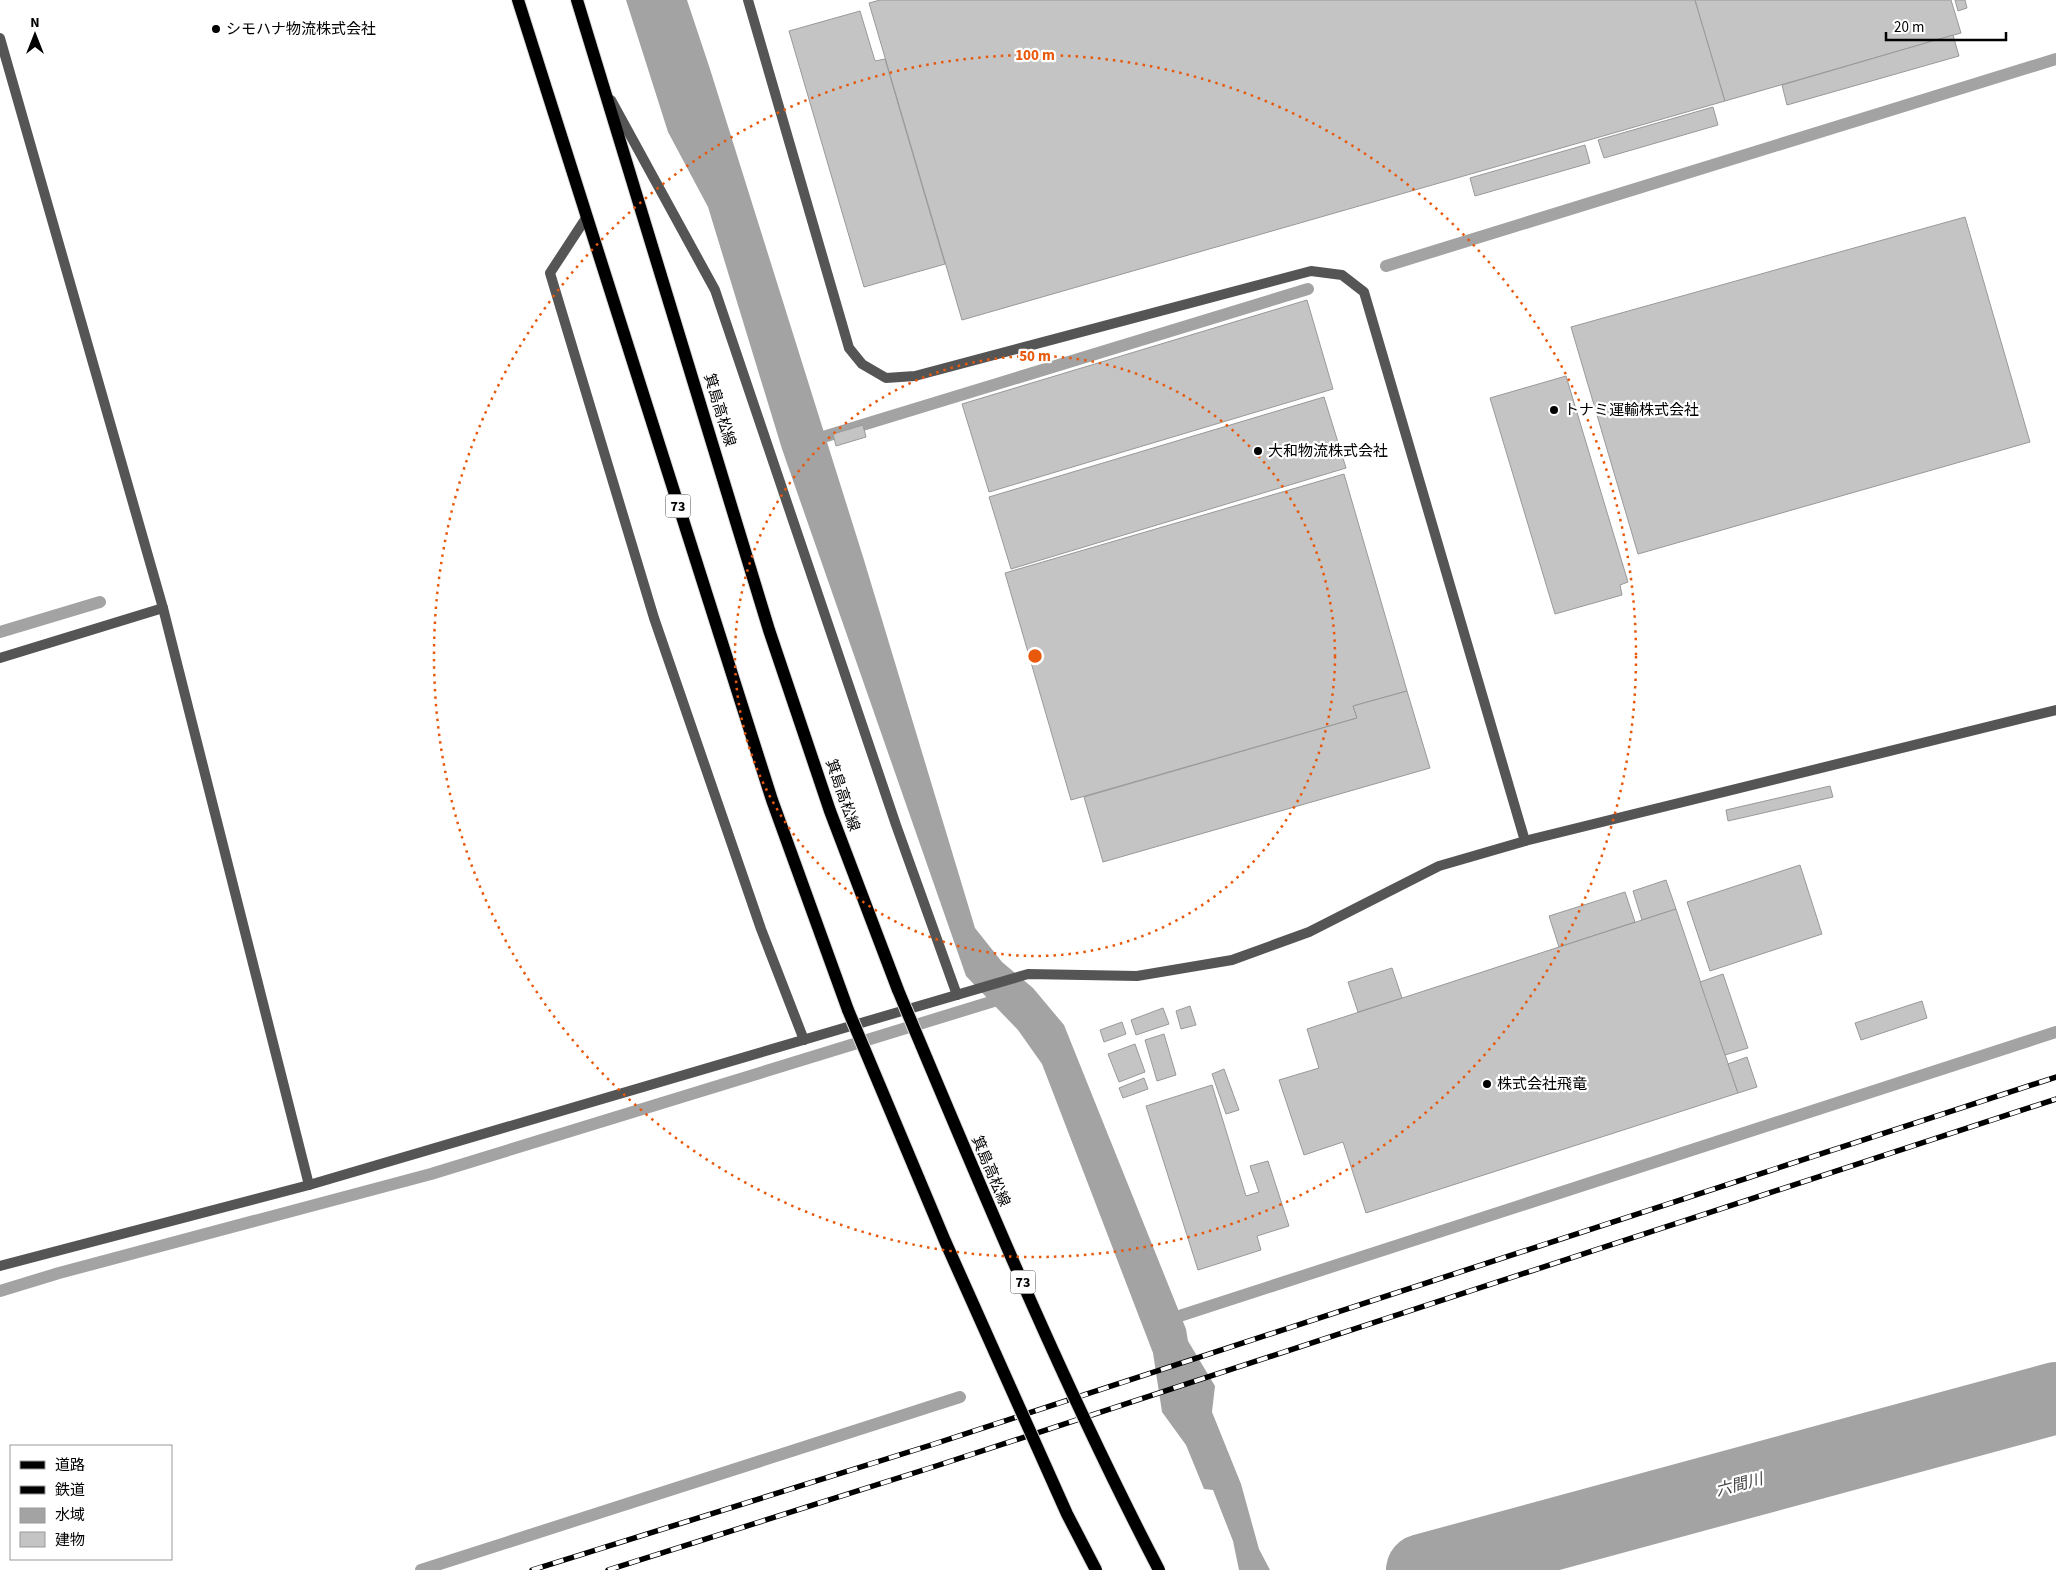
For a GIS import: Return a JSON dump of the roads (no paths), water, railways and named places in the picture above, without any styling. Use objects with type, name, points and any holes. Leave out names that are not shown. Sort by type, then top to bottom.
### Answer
[{"type":"main road","name":"73","points":[[518,0],[772,800],[848,1010],[945,1241],[1068,1514],[1096,1570]]},
{"type":"main road","name":"箕島高松線","points":[[577,0],[769,630],[830,811],[898,990],[995,1220],[1118,1491],[1159,1570]]},
{"type":"street","points":[[748,0],[849,348],[862,364],[886,378],[915,376],[1312,270],[1342,274],[1364,292],[1525,841]]},
{"type":"street","points":[[0,38],[163,608],[309,1185]]},
{"type":"street","points":[[605,88],[715,290],[896,825],[957,995]]},
{"type":"street","points":[[586,218],[550,273],[654,618],[761,929],[804,1040]]},
{"type":"street","points":[[0,658],[163,608]]},
{"type":"street","points":[[0,1266],[309,1185],[1028,974],[1137,976],[1232,960],[1309,932],[1439,866],[1525,841],[2056,710]]},
{"type":"water","points":[[626,0],[687,0],[864,560],[975,928],[1002,962],[1033,988],[1064,1025],[1186,1329],[1188,1341],[1215,1386],[1212,1412],[1241,1484],[1259,1549],[1270,1570],[1239,1570],[1233,1541],[1213,1490],[1204,1489],[1186,1445],[1162,1412],[1153,1353],[1042,1064],[1018,1030],[966,976],[782,449],[708,207],[668,132]]},
{"type":"waterway","points":[[1386,266],[2056,59]]},
{"type":"waterway","points":[[810,441],[1308,289]]},
{"type":"waterway","points":[[0,632],[100,602]]},
{"type":"waterway","points":[[0,1291],[59,1273],[431,1174],[1007,997]]},
{"type":"waterway","points":[[1164,1321],[2056,1032]]},
{"type":"waterway","points":[[421,1570],[960,1397]]},
{"type":"waterway","name":"六間川","points":[[1422,1570],[2056,1398]]},
{"type":"railway","points":[[532,1570],[931,1445],[2056,1077]]},
{"type":"railway","points":[[608,1570],[936,1466],[2056,1099]]},
{"type":"place","name":"シモハナ物流株式会社","points":[[216,29]]},
{"type":"place","name":"トナミ運輸株式会社","points":[[1554,410]]},
{"type":"place","name":"大和物流株式会社","points":[[1258,451]]},
{"type":"place","name":"株式会社飛竜","points":[[1487,1084]]}]
